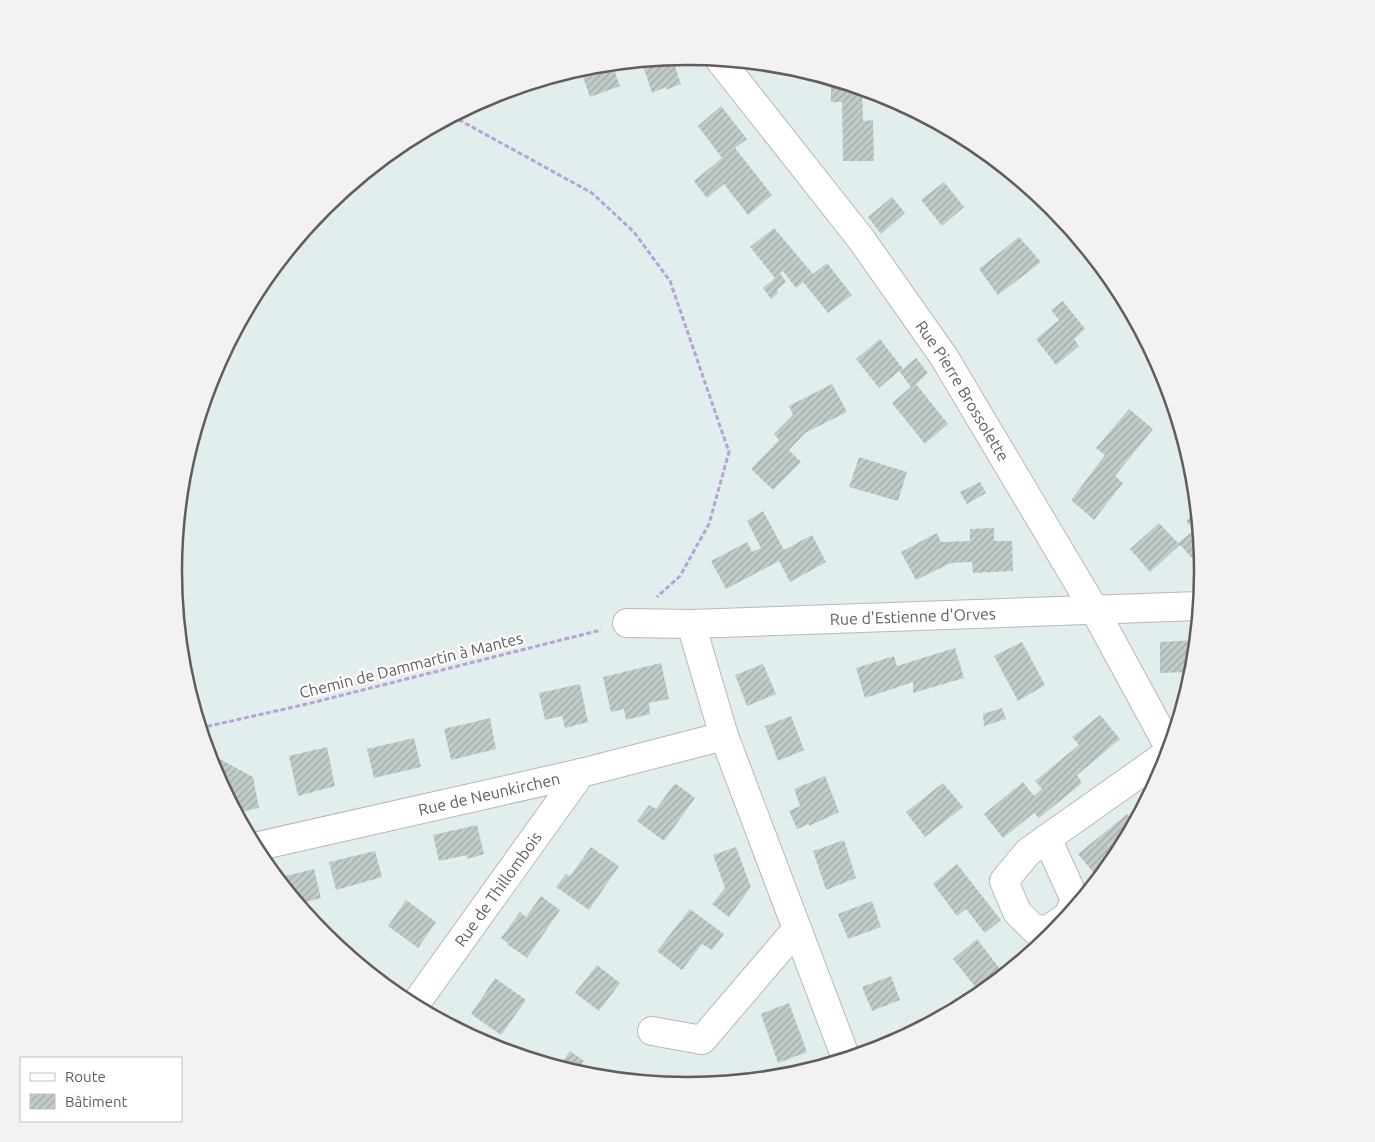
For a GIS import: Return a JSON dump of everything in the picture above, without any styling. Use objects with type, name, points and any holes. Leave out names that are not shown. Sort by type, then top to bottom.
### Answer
[{"type":"street","name":"Rue Pierre Brossolette","points":[[726,66],[861,239],[944,357],[1094,610],[1165,739]]},
{"type":"street","name":"Rue d'Estienne d'Orves","points":[[627,623],[691,624],[1192,606]]},
{"type":"street","points":[[691,624],[724,736],[844,1052]]},
{"type":"street","name":"Rue de Neunkirchen","points":[[263,845],[581,773],[724,736]]},
{"type":"street","points":[[1045,929],[1035,930],[1017,912],[1004,881],[1028,852],[1156,761]]},
{"type":"street","name":"Rue de Thillombois","points":[[419,1000],[581,773]]},
{"type":"street","points":[[1048,838],[1074,898]]},
{"type":"street","points":[[652,1031],[702,1040],[790,937],[799,933]]},
{"type":"path","points":[[459,120],[592,194],[634,232],[670,281],[729,452],[709,524],[680,576],[627,623]]},
{"type":"path","name":"Chemin de Dammartin à Mantes","points":[[206,727],[308,704],[627,623]]},
{"type":"building","points":[[675,65],[681,84],[666,90],[666,87],[652,93],[643,67]]},
{"type":"building","points":[[614,70],[620,86],[590,97],[583,76]]},
{"type":"building","points":[[831,86],[862,97],[863,121],[873,120],[874,161],[843,161],[842,102],[831,102]]},
{"type":"building","points":[[721,106],[747,139],[735,148],[772,195],[748,215],[724,184],[707,198],[694,181],[722,158],[698,126]]},
{"type":"building","points":[[944,182],[964,207],[942,226],[921,200]]},
{"type":"building","points":[[892,197],[905,213],[881,234],[868,217]]},
{"type":"building","points":[[774,228],[813,274],[827,263],[852,295],[828,313],[803,282],[796,288],[783,271],[780,273],[786,282],[771,299],[763,288],[775,278],[750,247]]},
{"type":"building","points":[[1019,237],[1041,262],[998,295],[979,269]]},
{"type":"building","points":[[1063,301],[1085,329],[1074,339],[1079,346],[1056,365],[1036,339],[1059,320],[1051,310]]},
{"type":"building","points":[[880,339],[903,369],[916,358],[928,373],[916,384],[948,424],[925,444],[892,403],[911,387],[899,371],[879,388],[856,359]]},
{"type":"building","points":[[832,384],[847,412],[805,433],[789,450],[801,462],[773,490],[751,469],[779,440],[774,434],[793,415],[789,406]]},
{"type":"building","points":[[1129,409],[1153,429],[1115,476],[1123,483],[1094,520],[1071,500],[1105,455],[1096,448]]},
{"type":"building","points":[[859,457],[907,472],[898,501],[849,487]]},
{"type":"building","points":[[980,482],[986,493],[967,504],[960,492]]},
{"type":"building","points":[[763,511],[784,550],[812,535],[826,562],[790,582],[779,561],[726,589],[711,561],[747,542],[752,552],[761,548],[747,521]]},
{"type":"building","points":[[1190,517],[1191,527],[1186,521]]},
{"type":"building","points":[[1159,523],[1178,543],[1191,532],[1193,557],[1192,558],[1180,545],[1150,572],[1130,549]]},
{"type":"building","points":[[994,528],[994,541],[1012,541],[1013,571],[973,573],[972,562],[951,563],[916,580],[901,552],[937,533],[941,542],[970,541],[970,529]]},
{"type":"building","points":[[1188,640],[1183,672],[1160,673],[1160,642]]},
{"type":"building","points":[[1022,642],[1045,685],[1018,701],[994,656]]},
{"type":"building","points":[[955,648],[964,678],[913,693],[913,682],[865,698],[856,668],[894,656],[897,666]]},
{"type":"building","points":[[661,663],[669,699],[649,703],[650,714],[626,720],[624,709],[611,712],[603,677]]},
{"type":"building","points":[[763,664],[776,694],[747,706],[735,675]]},
{"type":"building","points":[[580,684],[588,722],[565,728],[562,716],[545,720],[539,693]]},
{"type":"building","points":[[1002,708],[1006,719],[984,726],[983,714]]},
{"type":"building","points":[[1100,715],[1120,739],[1077,775],[1082,783],[1039,818],[1034,813],[1003,838],[984,814],[1023,782],[1034,796],[1042,789],[1035,781],[1079,745],[1072,737]]},
{"type":"building","points":[[791,716],[804,750],[778,761],[765,726]]},
{"type":"building","points":[[490,718],[496,749],[451,760],[444,729]]},
{"type":"building","points":[[414,738],[421,767],[374,778],[367,749]]},
{"type":"building","points":[[327,747],[335,786],[298,796],[289,756]]},
{"type":"building","points":[[217,758],[253,777],[259,808],[243,812]]},
{"type":"building","points":[[825,776],[839,812],[809,826],[809,824],[797,829],[789,811],[800,806],[794,789]]},
{"type":"building","points":[[675,783],[695,798],[664,841],[637,821],[649,805],[656,809]]},
{"type":"building","points":[[943,783],[963,807],[925,837],[906,812]]},
{"type":"building","points":[[1127,814],[1130,817],[1093,873],[1078,854]]},
{"type":"building","points":[[477,825],[484,854],[467,859],[467,855],[439,861],[433,835]]},
{"type":"building","points":[[844,840],[856,878],[826,890],[813,851]]},
{"type":"building","points":[[591,847],[619,866],[589,910],[556,887],[566,874],[570,876]]},
{"type":"building","points":[[736,847],[751,887],[729,917],[712,904],[725,888],[713,855]]},
{"type":"building","points":[[375,851],[382,877],[336,890],[329,862]]},
{"type":"building","points":[[957,864],[1001,920],[985,933],[966,909],[957,916],[933,884]]},
{"type":"building","points":[[314,869],[321,898],[305,902],[284,876]]},
{"type":"building","points":[[541,896],[560,910],[527,958],[501,938],[520,912],[526,917]]},
{"type":"building","points":[[406,900],[436,922],[418,948],[388,926]]},
{"type":"building","points":[[872,901],[881,927],[848,939],[838,914]]},
{"type":"building","points":[[690,909],[724,934],[712,950],[702,944],[682,970],[657,951]]},
{"type":"building","points":[[977,939],[1000,969],[975,987],[953,959]]},
{"type":"building","points":[[597,965],[620,983],[599,1011],[575,993]]},
{"type":"building","points":[[891,976],[900,1000],[872,1011],[862,987]]},
{"type":"building","points":[[495,978],[526,1000],[501,1035],[471,1014]]},
{"type":"building","points":[[789,1003],[807,1052],[778,1063],[761,1014]]},
{"type":"building","points":[[570,1051],[584,1061],[581,1065],[562,1061]]}]
